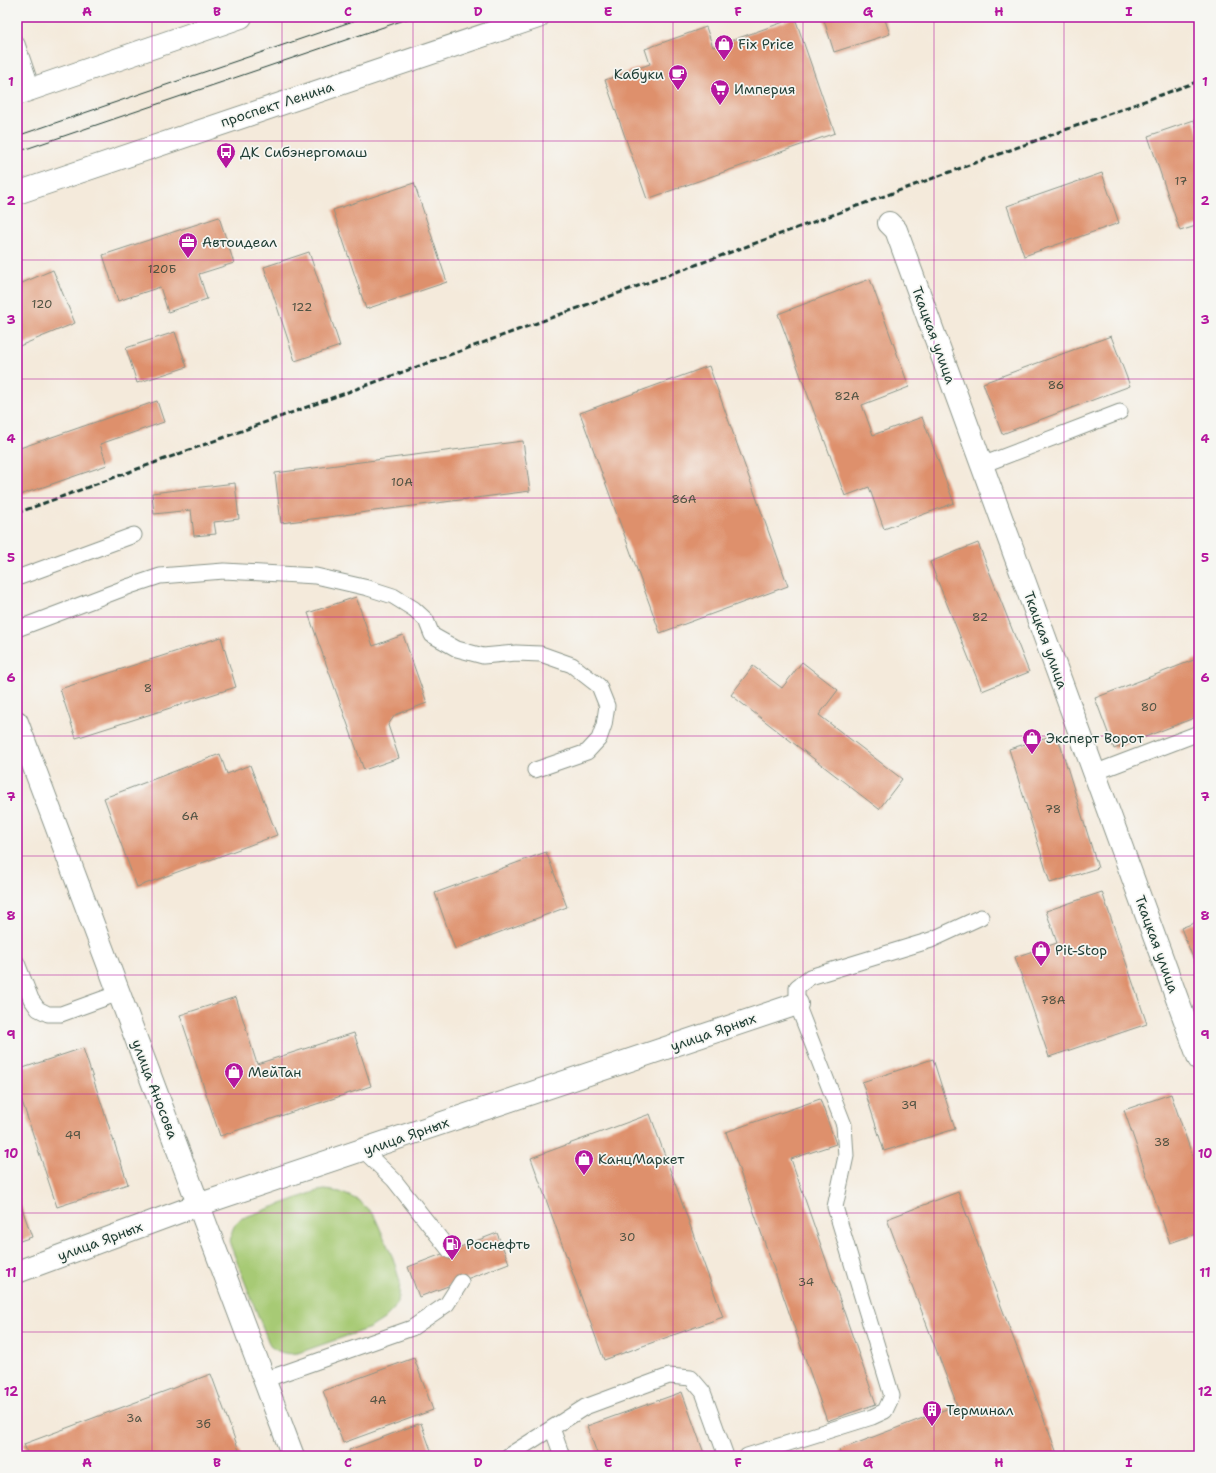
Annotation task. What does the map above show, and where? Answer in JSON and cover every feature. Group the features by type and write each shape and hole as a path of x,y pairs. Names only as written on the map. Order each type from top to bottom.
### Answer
{"street":[{"path":"25,91 241,17"},
{"name":"проспект Ленина","path":"17,193 538,17"},
{"name":"Ткацкая улица","path":"889,223 896,230 1094,773 1193,1025 1199,1059"},
{"name":"улица Аносова","path":"17,722 293,1456"},
{"name":"улица Ярных","path":"17,1272 198,1205 797,1004"}],"lane":[{"path":"17,44 25,91"},
{"path":"982,465 1120,412"},
{"path":"17,578 134,535"},
{"path":"17,629 123,588 160,576 224,571 316,576 368,588 393,596 414,609 426,620 432,635 456,649 483,656 516,653 541,654 572,665 599,686 607,706 600,739 587,752 536,770"},
{"path":"1094,773 1199,733"},
{"path":"747,1456 872,1418 885,1411 892,1396 835,1207 846,1156 844,1125 797,1004 797,987 810,977 931,940 981,917"},
{"path":"17,963 31,999 38,1009 48,1014 61,1014 119,993"},
{"path":"363,1150 394,1180 450,1251"},
{"path":"264,1380 412,1328 447,1304 460,1282"},
{"path":"508,1456 584,1407 669,1376 691,1378 703,1392 726,1456"},
{"path":"552,1428 562,1456"}],"green space":[{"path":"325,1190 340,1192 358,1200 374,1215 393,1258 400,1282 399,1297 394,1309 384,1319 370,1328 298,1353 283,1353 270,1346 230,1244 231,1234 235,1224 240,1219 317,1191"}],"building":[{"path":"823,17 884,17 890,34 834,52"},
{"name":"Империя","path":"795,18 835,133 647,199 605,80 650,64 645,49 706,27 713,47"},
{"path":"1194,120 1199,136 1199,225 1180,231 1148,136"},
{"path":"1102,173 1119,223 1024,256 1007,206"},
{"path":"414,183 447,282 366,309 333,210"},
{"path":"219,217 234,263 199,274 207,299 168,312 160,287 118,301 103,255"},
{"path":"309,252 340,346 295,361 264,267"},
{"path":"53,270 75,323 17,347 17,285"},
{"path":"870,279 909,387 862,405 873,435 922,417 954,503 884,529 869,487 845,496 778,314"},
{"path":"175,332 187,367 137,383 126,348"},
{"path":"1111,336 1130,386 1002,434 983,383"},
{"path":"709,366 788,586 660,633 580,413"},
{"path":"157,401 164,422 100,444 107,465 17,496 17,449"},
{"path":"523,441 530,491 281,523 275,473"},
{"path":"235,483 239,519 214,522 216,534 194,536 191,510 154,514 152,493"},
{"path":"978,543 1029,672 982,691 930,562"},
{"path":"356,597 373,646 403,635 427,703 395,715 388,725 399,758 364,770 308,613"},
{"path":"221,637 236,687 76,738 60,689"},
{"path":"1199,658 1199,716 1114,749 1095,698"},
{"path":"802,662 838,690 819,715 902,779 879,809 731,695 753,666 782,688"},
{"path":"1057,734 1098,868 1050,883 1009,749"},
{"path":"220,754 227,774 250,765 277,835 137,887 104,798"},
{"path":"546,852 567,907 455,949 435,893"},
{"path":"1102,892 1147,1024 1049,1057 1015,957 1057,943 1046,911"},
{"path":"1199,921 1199,973 1181,928"},
{"path":"236,997 257,1064 354,1033 371,1086 220,1136 180,1015"},
{"path":"83,1048 128,1184 57,1207 17,1086 17,1070"},
{"path":"933,1059 955,1129 884,1151 862,1082"},
{"path":"1171,1094 1199,1175 1199,1233 1170,1243 1124,1110"},
{"path":"820,1099 836,1144 791,1159 876,1404 827,1421 726,1132"},
{"path":"650,1114 723,1317 604,1360 531,1158"},
{"path":"958,1192 1058,1456 841,1456 839,1450 957,1405 887,1219"},
{"path":"17,1194 32,1237 17,1242"},
{"path":"497,1233 509,1263 419,1297 408,1267"},
{"path":"414,1358 433,1410 343,1443 323,1391"},
{"path":"211,1374 241,1456 28,1456 24,1444"},
{"path":"682,1392 705,1456 598,1456 587,1426"},
{"path":"421,1423 433,1456 351,1456 349,1450"}],"tram line":[{"path":"17,136 365,17"},
{"path":"17,152 413,17"}],"railway":[{"path":"17,513 1199,81"}],"place":[{"name":"Fix Price","path":"724,61"},
{"name":"Кабуки","path":"678,91"},
{"name":"Империя","path":"720,106"},
{"name":"ДК Сибэнергомаш","path":"226,169"},
{"name":"Автоидеал","path":"188,259"},
{"name":"Эксперт Ворот","path":"1032,755"},
{"name":"Pit-Stop","path":"1041,967"},
{"name":"МейТан","path":"234,1089"},
{"name":"КанцМаркет","path":"584,1176"},
{"name":"Роснефть","path":"452,1261"},
{"name":"Терминал","path":"932,1427"}]}
